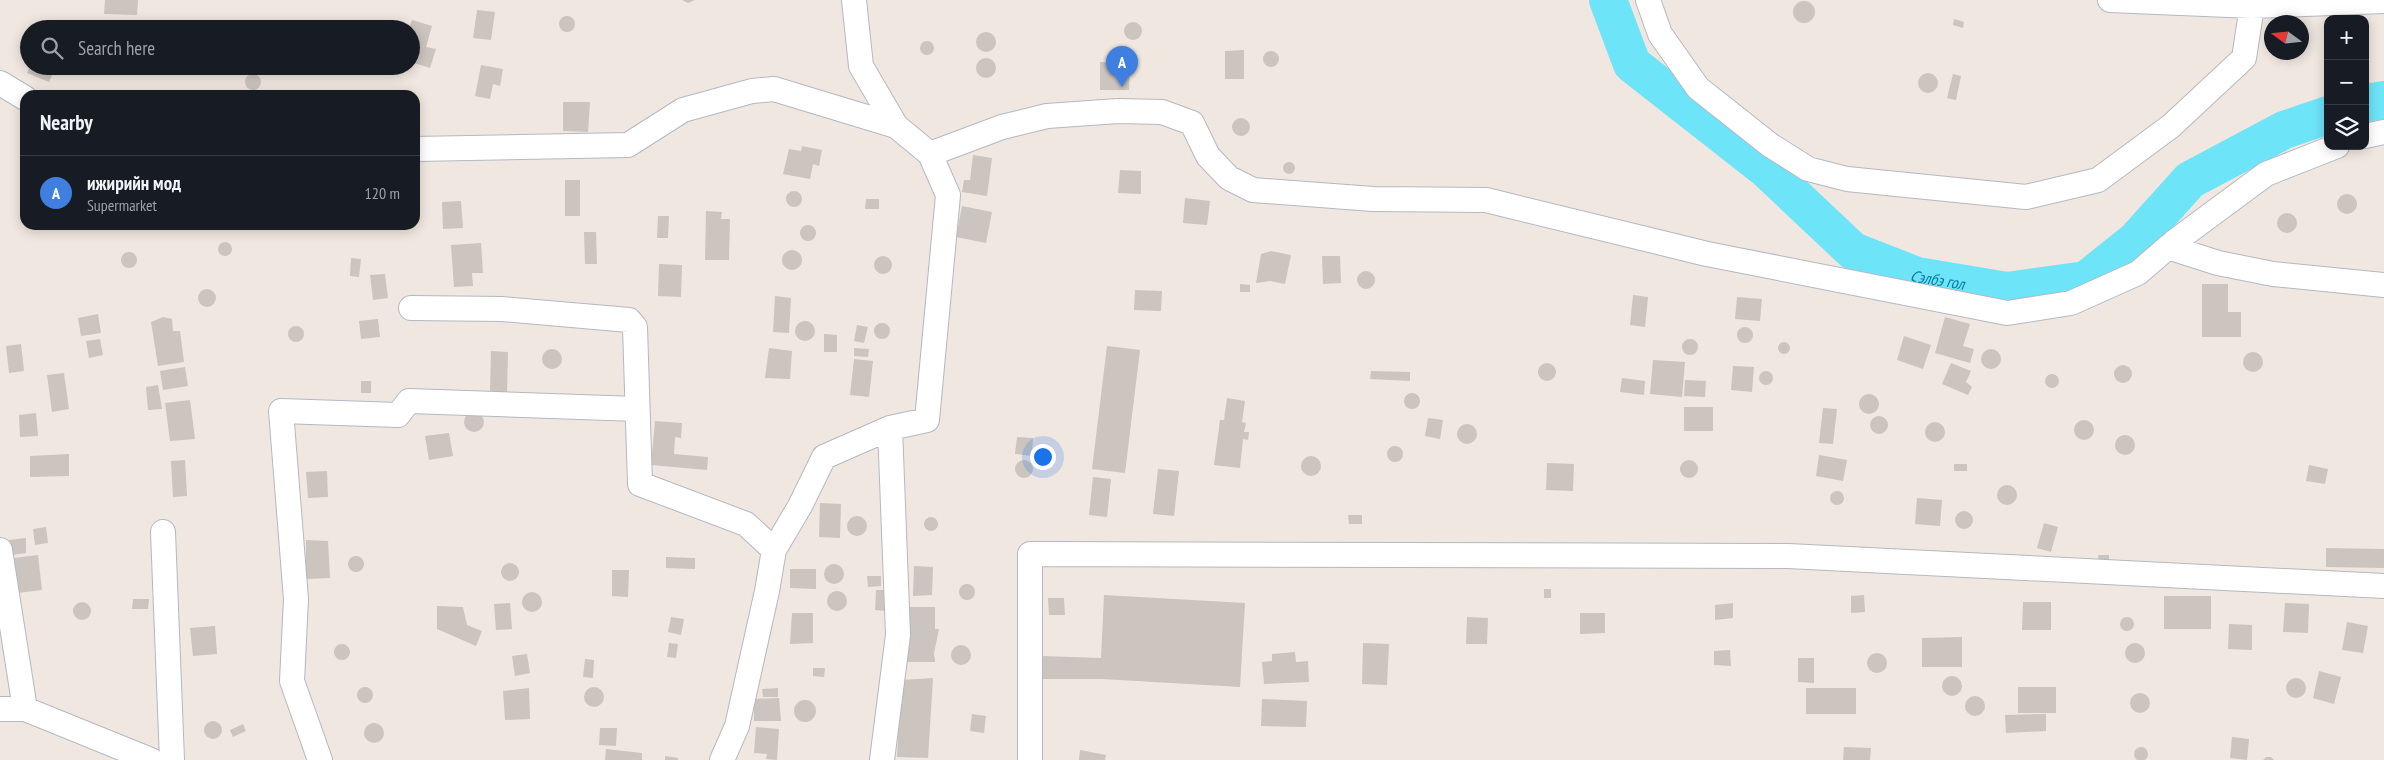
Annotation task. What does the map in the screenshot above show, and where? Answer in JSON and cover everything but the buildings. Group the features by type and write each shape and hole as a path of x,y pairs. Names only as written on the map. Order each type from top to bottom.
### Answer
{"street":[{"path":"722,760 737,726 767,591 774,550 800,506 824,458 890,428 927,420 948,195 930,154 896,126 861,66 854,0"},
{"path":"1648,0 1660,34 1698,88 1770,145 1808,169 1847,179 2026,197 2098,180 2171,126 2244,58 2252,3"},
{"path":"2110,0 2252,3 2384,1"},
{"path":"0,83 20,95"},
{"path":"420,149 628,145 683,110 752,91 774,89 896,126"},
{"path":"930,154 1002,127 1047,116 1118,111 1162,112 1192,123 1208,156 1229,178 1253,190 1373,199 1486,200 1707,254 2007,313 2071,303 2138,273 2266,174 2327,150"},
{"path":"2369,135 2384,132"},
{"path":"2168,248 2218,264 2273,274 2384,286"},
{"path":"411,308 502,309 629,320 635,327 640,484 746,524 774,550"},
{"path":"320,760 292,681 296,599 281,411 398,415 409,401 637,409"},
{"path":"882,760 898,635 890,428"},
{"path":"163,532 172,760"},
{"path":"0,550 25,709"},
{"path":"1030,760 1030,554 1788,556 2384,586"},
{"path":"0,710 25,709 151,760"}],"waterway":[{"name":"Сэлбэ гол","path":"1608,0 1632,64 1766,169 1853,251 1917,276 2007,291 2086,280 2136,240 2190,180 2284,130 2324,116"},
{"name":"Сэлбэ гол","path":"2369,102 2384,100"}],"place":[{"name":"ижирийн мод","path":"1122,87"}]}
